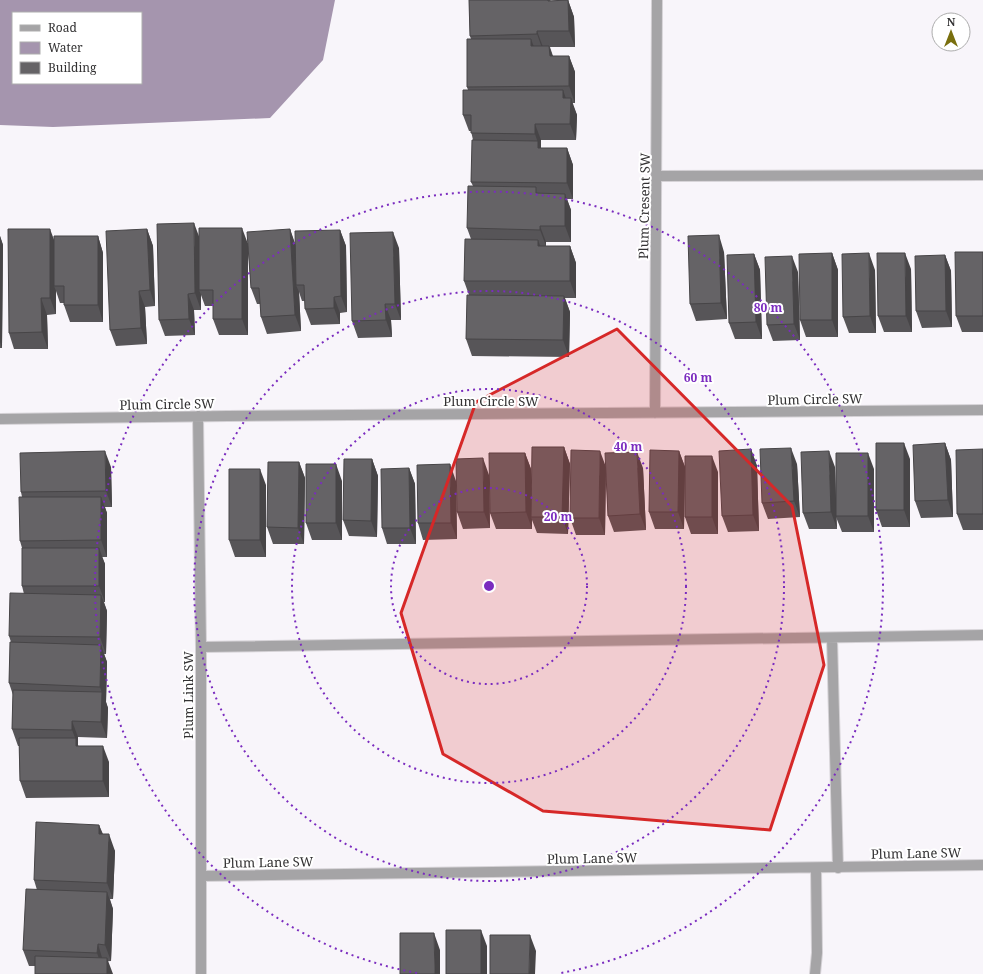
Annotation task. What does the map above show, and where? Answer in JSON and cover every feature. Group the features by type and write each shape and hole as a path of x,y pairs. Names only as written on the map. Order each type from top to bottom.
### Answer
{"street":[{"name":"Plum Cresent SW","path":"655,413 657,0"},
{"path":"657,176 983,175"},
{"name":"Plum Circle SW","path":"0,419 983,410"},
{"name":"Plum Link SW","path":"198,416 201,647 201,974"},
{"path":"201,647 983,636"},
{"path":"832,638 838,868"},
{"name":"Plum Lane SW","path":"201,876 983,865"},
{"path":"815,974 817,952 816,868"}],"highlighted area":[{"path":"617,329 792,506 824,665 770,830 543,811 443,754 401,613 476,402"}],"water":[{"path":"0,0 335,0 323,60 270,118 53,127 0,125"}],"building":[{"path":"469,0 568,0 569,31 537,31 537,34 470,36"},
{"path":"467,39 531,39 531,46 549,46 550,56 569,56 569,86 467,87"},
{"path":"463,90 563,90 563,98 571,98 570,124 535,124 535,134 471,133 471,115 463,115"},
{"path":"472,140 538,141 538,148 567,148 567,183 471,182"},
{"path":"468,186 536,187 536,193 565,194 565,226 540,226 540,230 467,228"},
{"path":"194,223 195,293 188,294 189,319 159,320 157,224"},
{"path":"199,228 242,228 242,319 213,319 213,290 199,290"},
{"path":"8,229 50,229 50,298 41,298 42,332 9,333"},
{"path":"147,229 150,290 139,291 141,328 110,330 106,231"},
{"path":"290,229 295,315 261,317 259,288 251,288 247,232"},
{"path":"340,230 341,296 334,297 334,308 305,309 304,285 296,285 295,231"},
{"path":"393,232 395,304 385,304 386,320 352,321 350,233"},
{"path":"719,235 721,303 690,304 688,236"},
{"path":"54,236 98,236 98,305 64,305 64,286 54,286"},
{"path":"465,239 538,240 538,246 570,246 570,281 464,281"},
{"path":"955,252 983,252 983,316 956,316"},
{"path":"832,253 832,320 800,320 799,254"},
{"path":"869,253 870,316 843,317 842,254"},
{"path":"877,253 905,253 906,316 878,316"},
{"path":"754,254 756,322 729,323 727,255"},
{"path":"945,255 946,311 916,311 915,256"},
{"path":"792,256 794,324 767,325 765,257"},
{"path":"467,295 564,296 563,340 466,339"},
{"path":"876,443 904,443 904,510 876,510"},
{"path":"945,443 948,500 915,501 913,445"},
{"path":"532,447 564,447 562,517 531,517"},
{"path":"791,448 794,501 762,503 760,449"},
{"path":"751,449 753,515 722,516 719,451"},
{"path":"983,449 983,514 957,514 956,450"},
{"path":"571,450 600,451 599,518 570,518"},
{"path":"650,450 679,451 678,512 649,512"},
{"path":"105,451 106,491 21,492 20,453"},
{"path":"829,451 831,512 803,513 801,452"},
{"path":"637,452 640,514 608,516 605,453"},
{"path":"489,453 525,453 526,512 490,513"},
{"path":"836,453 868,453 868,516 836,516"},
{"path":"685,456 712,456 712,517 685,517"},
{"path":"483,458 484,512 457,512 456,459"},
{"path":"344,459 372,459 371,521 343,520"},
{"path":"268,462 299,462 298,528 267,527"},
{"path":"306,464 336,464 336,523 306,523"},
{"path":"450,464 451,523 418,523 417,465"},
{"path":"409,468 410,528 382,528 381,469"},
{"path":"229,469 260,469 260,540 229,540"},
{"path":"19,497 101,497 101,540 20,541"},
{"path":"22,548 99,548 99,586 22,586"},
{"path":"10,593 101,595 100,637 9,636"},
{"path":"10,642 101,645 100,687 9,683"},
{"path":"13,690 102,692 101,722 72,721 72,730 12,729"},
{"path":"19,738 76,738 76,746 103,746 103,781 20,781"},
{"path":"36,822 99,825 99,834 109,834 107,883 34,880"},
{"path":"26,889 107,892 105,945 98,944 97,953 23,950"},
{"path":"446,930 481,930 481,974 446,974"},
{"path":"400,933 434,933 435,974 400,974"},
{"path":"490,935 530,935 529,974 490,974"},
{"path":"35,956 107,958 107,974 35,974"}]}
